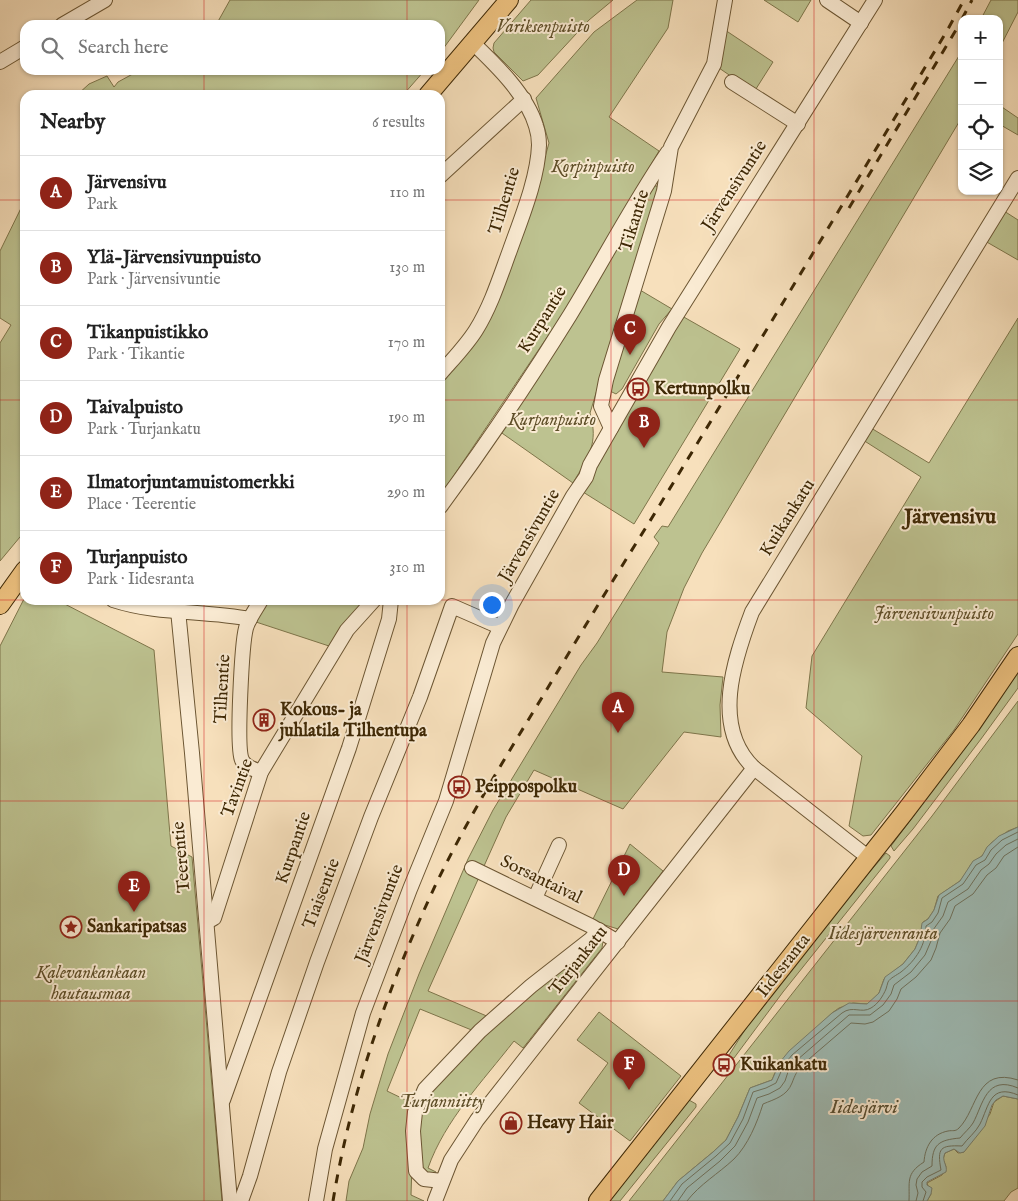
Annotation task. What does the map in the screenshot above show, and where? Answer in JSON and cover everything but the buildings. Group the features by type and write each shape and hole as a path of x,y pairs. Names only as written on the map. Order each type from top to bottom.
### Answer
{"main road":[{"path":"445,75 509,0"},
{"path":"432,90 445,75"},
{"path":"0,605 20,577"},
{"name":"Iidesranta","path":"598,1201 869,858 971,725 1018,656"}],"street":[{"path":"71,20 105,0"},
{"name":"Tikantie","path":"611,428 603,413 602,399 609,371 664,191 671,147 714,64 725,0"},
{"path":"827,0 861,23"},
{"name":"Järvensivuntie","path":"316,1201 325,1150 363,1013 403,906 449,794 479,688 500,627 573,496 582,485 590,465 669,327 875,0"},
{"name":"Tilhentie","path":"445,368 476,330 486,310 522,216 532,184 539,145 536,126 531,111 524,99 472,43"},
{"path":"0,62 20,50"},
{"path":"732,82 798,124"},
{"path":"445,171 524,99"},
{"name":"Kurpantie","path":"445,500 491,435 564,324 644,188 671,147"},
{"name":"Kuikankatu","path":"869,858 754,768 741,753 736,744 730,722 738,649 752,612 1018,178"},
{"path":"132,605 140,607 178,606 250,620"},
{"name":"Tilhentie","path":"258,605 246,630 239,745 242,760 247,766 261,772"},
{"name":"Tavintie","path":"206,922 214,918 261,772 347,630 370,605"},
{"name":"Kurpantie","path":"222,1106 355,731 389,619 390,605"},
{"name":"Teerentie","path":"178,606 230,1201"},
{"name":"Tiaisentie","path":"241,1201 279,1072 317,962 371,817 420,697 452,606 500,627"},
{"name":"Turjankatu","path":"435,1201 456,1151 477,1120 754,768"},
{"path":"535,898 559,845"},
{"name":"Sorsantaival","path":"472,868 599,930 618,942"},
{"name":"Turjankatu","path":"442,1181 424,1179 416,1171 413,1131 415,1112 425,1089 480,1031 530,986 591,939 599,930"}],"green space":[{"path":"230,0 479,0 445,46 445,20 219,20"},
{"name":"Variksenpuisto","path":"531,0 613,0 589,20 538,75 523,81 494,52 493,48 494,43"},
{"name":"Korpinpuisto","path":"637,0 673,0 668,28 609,117 659,151 562,315 445,489 445,378 473,347 497,303 526,224 549,143 536,98 594,32"},
{"path":"764,0 811,0 798,22"},
{"path":"991,0 1018,0 1018,12 1003,41 1003,15 983,15"},
{"path":"725,30 773,62 754,92 719,68"},
{"path":"958,57 958,124 702,553 684,588 667,632 662,672 723,677 720,705 721,737 684,732 623,809 534,770 506,817 428,991 489,1017 474,1031 420,1009 387,1091 414,1104 411,1195 424,1201 346,1201 349,1181 363,1148 370,1114 388,1054 419,974 468,859 493,810 581,665 597,643 659,543 654,537 662,526 668,527"},
{"path":"131,75 421,75 407,90 82,90 89,84 107,76 114,87 118,82"},
{"path":"1003,108 1018,118 1018,135 1003,126"},
{"name":"Kurpanpuisto","path":"653,186 657,186 658,190 590,413 593,442 587,458 573,483 499,431"},
{"path":"20,210 20,537 0,561 0,343 11,325 0,318 0,251"},
{"path":"1004,211 1018,220 1018,260 985,241"},
{"path":"640,290 672,309 659,324 622,389 616,394 610,391"},
{"path":"682,316 740,349 634,524 583,492"},
{"name":"Järvensivunpuisto","path":"1018,318 1018,634 954,730 871,835 863,836 849,826 862,756 806,708 812,656 921,477 863,440 871,428 929,463"},
{"name":"Kalevankankaan hautausmaa","path":"21,605 67,605 154,650 171,846 192,857 222,1201 0,1201 0,646"},
{"path":"265,605 362,605 329,646 256,622"},
{"path":"1018,671 1018,688 913,829 894,851 891,846 971,739"},
{"name":"Iidesjärvenranta","path":"1018,701 1018,827 1008,831 991,843 982,856 971,864 960,881 938,896 934,910 928,919 923,922 915,949 903,964 884,979 879,993 868,1004 853,1003 839,1008 778,1065 772,1080 750,1088 726,1140 678,1181 663,1201 629,1201 932,816"},
{"path":"630,844 663,871 618,929 592,921"},
{"path":"886,853 890,858 783,992 734,1058 731,1058 729,1055 748,1025 854,890"},
{"name":"Turjanniitty","path":"599,939 603,941 602,948 523,1048 514,1041 455,1117 435,1150 428,1168 436,1172 435,1176 423,1172 417,1152 422,1101 482,1033"},
{"path":"599,1012 681,1076 630,1141 579,1103 608,1063 577,1040"},
{"path":"1003,1096 1018,1099 1018,1188 1011,1192 1004,1201 927,1201 931,1194 927,1183 942,1175 946,1167 943,1159 945,1153 954,1149 958,1153 964,1152 990,1114 994,1102"},
{"path":"689,1100 696,1104 696,1107 620,1201 608,1201"}],"water":[{"name":"Iidesjärvi","path":"1018,827 1018,1099 1003,1096 996,1100 992,1105 985,1126 964,1152 960,1153 954,1149 945,1153 946,1172 927,1182 927,1185 932,1188 927,1201 663,1201 678,1181 726,1140 750,1088 772,1080 780,1062 789,1051 832,1013 849,1003 867,1004 879,993 885,977 903,964 915,949 920,937 922,923 928,919 934,910 939,895 960,881 973,861 982,856 987,847 999,836"}],"railway":[{"path":"333,1201 350,1119 374,1039 419,922 459,839 483,795 837,214 964,0"},
{"path":"964,15 972,0"},
{"path":"849,208 958,27"}],"place":[{"name":"Tikanpuistikko","path":"630,355"},
{"name":"Kertunpolku","path":"638,389"},
{"name":"Ylä-Järvensivunpuisto","path":"644,448"},
{"name":"Kokous- ja juhlatila Tilhentupa","path":"264,720"},
{"name":"Järvensivu","path":"618,733"},
{"name":"Peippospolku","path":"459,787"},
{"name":"Taivalpuisto","path":"624,896"},
{"name":"Ilmatorjuntamuistomerkki","path":"134,912"},
{"name":"Sankaripatsas","path":"71,927"},
{"name":"Kuikankatu","path":"724,1065"},
{"name":"Turjanpuisto","path":"629,1090"},
{"name":"Heavy Hair","path":"511,1123"}],"district":[{"name":"Järvensivu","path":"950,517"}]}
